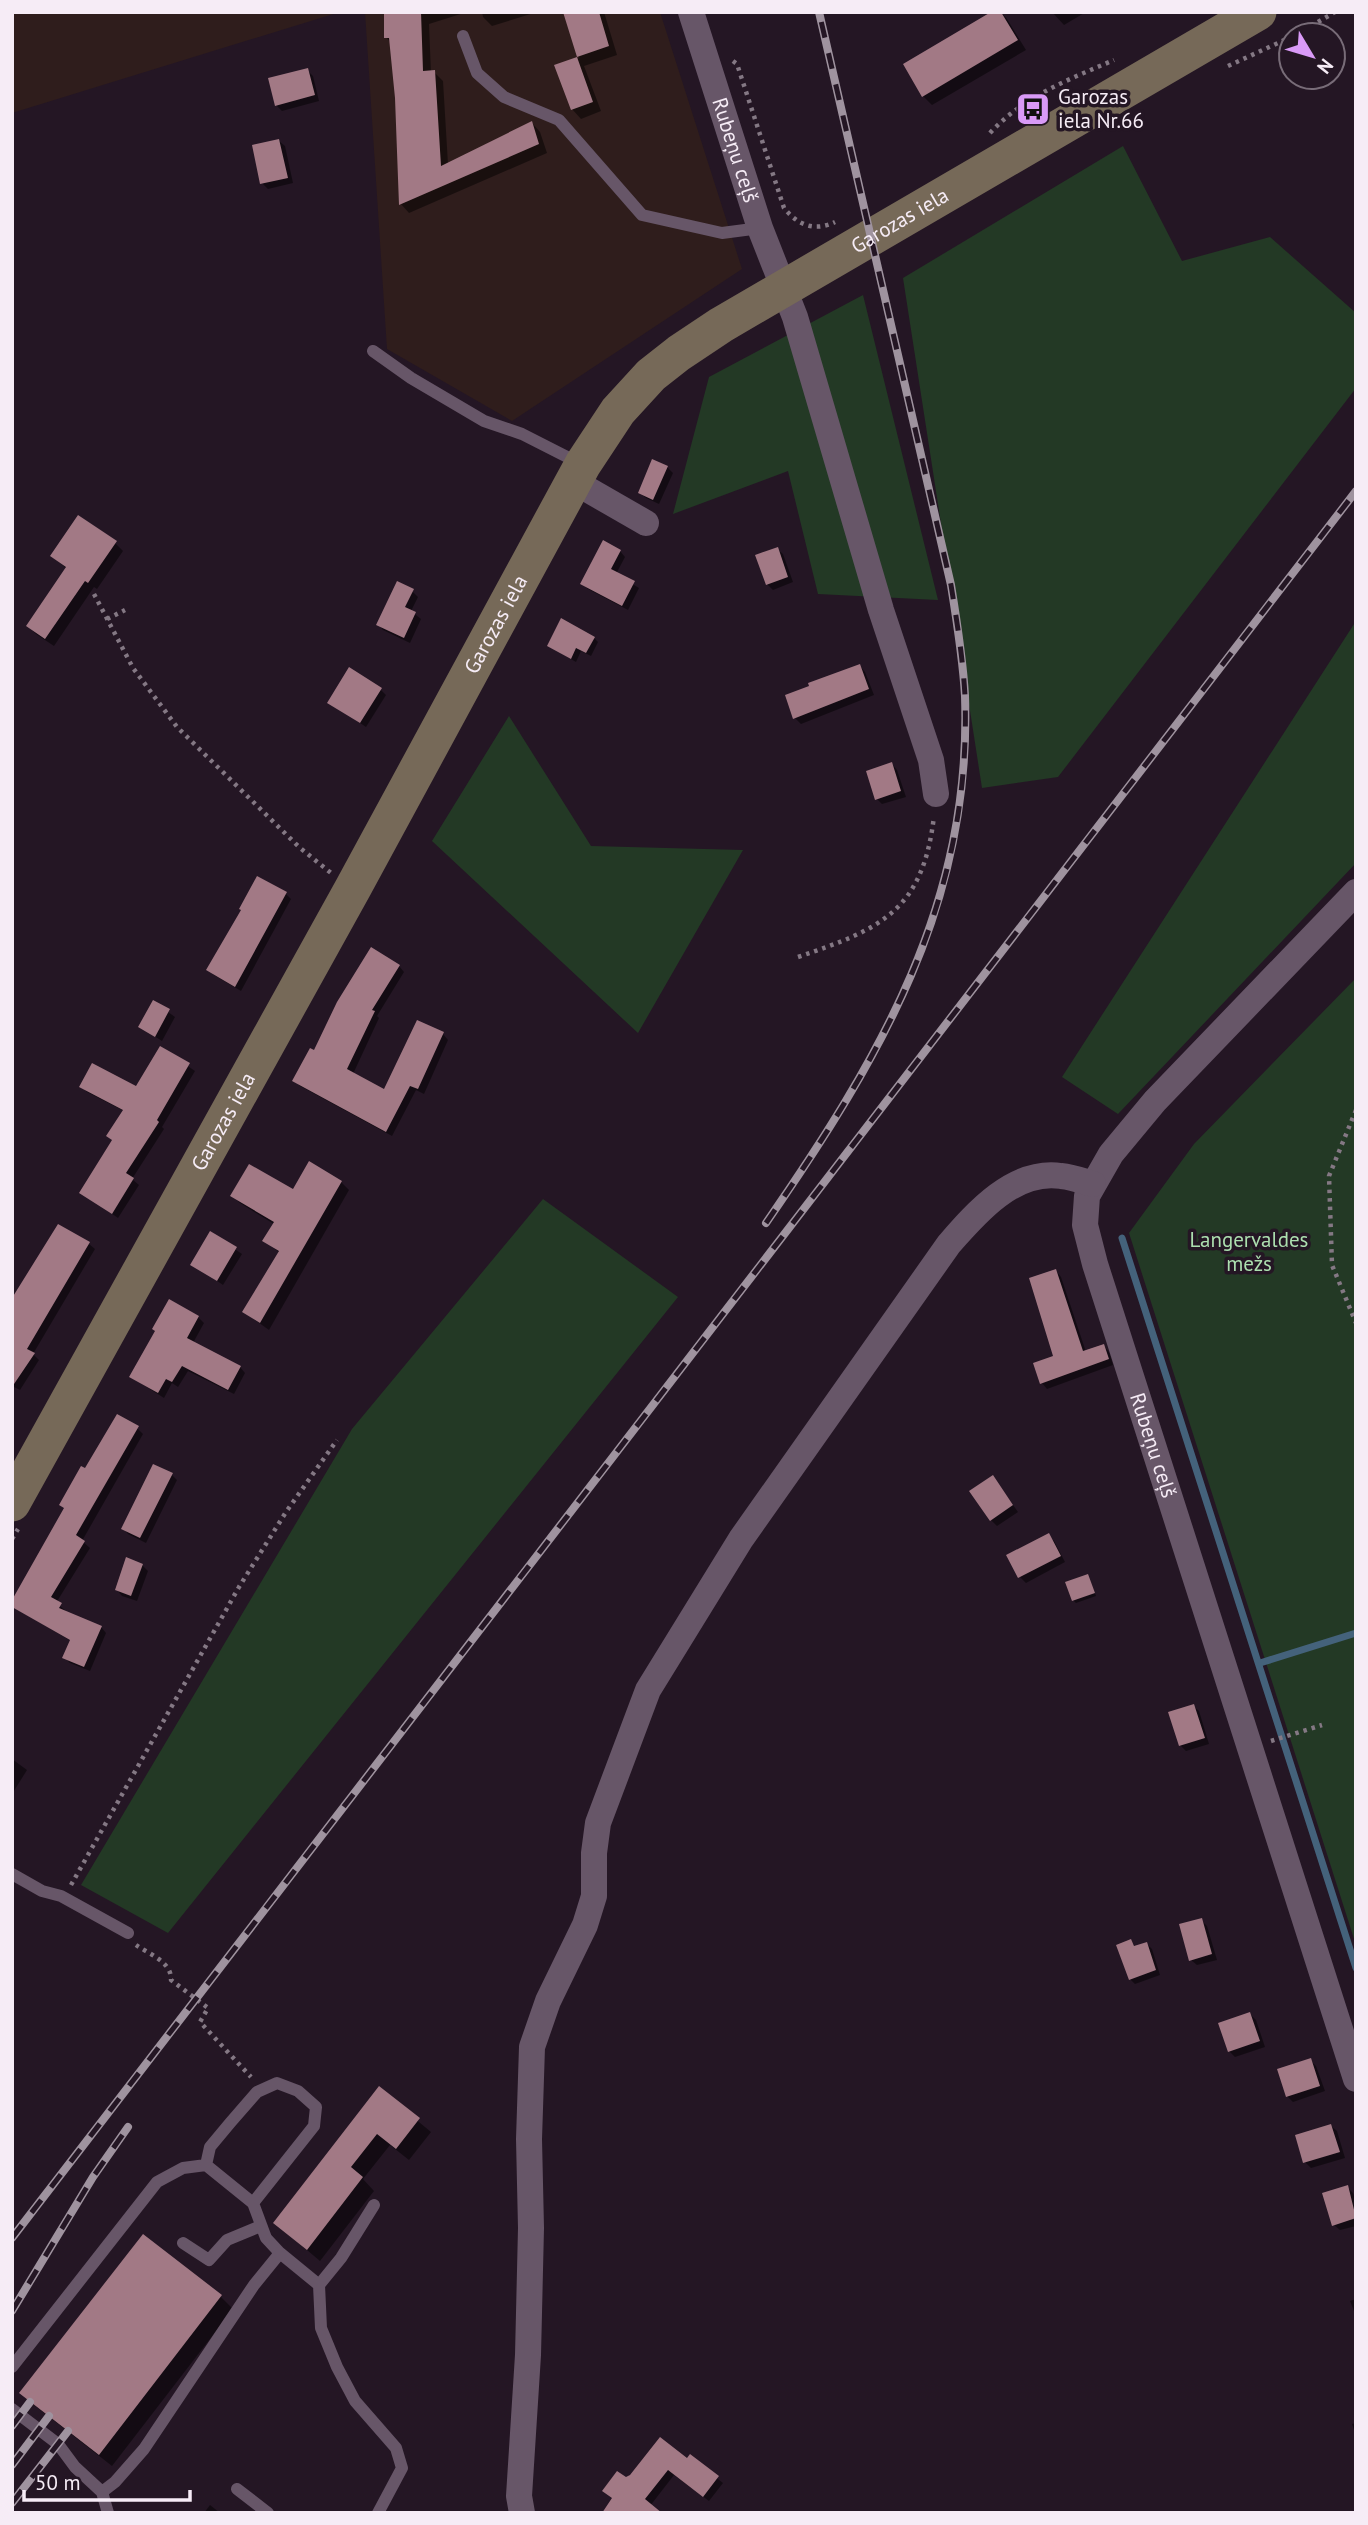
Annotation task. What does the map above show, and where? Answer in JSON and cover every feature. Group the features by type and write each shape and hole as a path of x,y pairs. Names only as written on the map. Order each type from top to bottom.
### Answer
{"main road":[{"name":"Garozas iela","path":"16,1515 578,473 618,411 651,375 722,325 1258,12"}],"street":[{"name":"Rubeņu ceļš","path":"691,12 760,228 785,288 883,617 931,760 936,794"},
{"path":"578,473 646,523"},
{"name":"Rubeņu ceļš","path":"1356,892 1155,1101 1111,1154 1087,1196 1085,1225 1095,1264 1356,2079"},
{"path":"522,2513 519,2496 528,2355 532,2047 548,2001 585,1925 594,1896 594,1853 598,1824 648,1690 741,1538 949,1244 976,1212 1009,1188 1035,1178 1059,1175 1093,1184"}],"lane":[{"path":"463,36 477,73 504,97 559,120 642,215 722,233 760,228"},
{"path":"373,351 411,378 484,421 522,434 578,473"},
{"path":"12,1874 41,1891 61,1896 128,1933"},
{"path":"206,2165 210,2147 257,2092 277,2083 298,2091 316,2107 314,2126 253,2203"},
{"path":"12,2367 157,2182 183,2168 206,2165 253,2203 266,2238 319,2285"},
{"path":"374,2205 341,2258 319,2285 321,2328 337,2367 355,2401 396,2448 402,2468 378,2513"},
{"path":"183,2243 209,2260 227,2240 261,2226"},
{"path":"102,2492 115,2482 144,2449 254,2285 280,2253"},
{"path":"12,2409 58,2444 75,2467 102,2492 108,2513"},
{"path":"237,2489 268,2513"}],"path":[{"path":"1319,21 1335,12"},
{"path":"1217,71 1277,43"},
{"path":"707,62 720,57 729,58 737,64 784,208 794,221 817,226 832,225 842,219"},
{"path":"986,138 1015,110 1041,93 1118,58"},
{"path":"94,594 133,668 177,727 299,847 326,871 353,888"},
{"path":"107,620 125,610"},
{"path":"798,957 847,940 877,925 904,902 921,873 931,838 936,794"},
{"path":"1356,1110 1329,1176 1332,1265 1356,1324"},
{"path":"61,1896 80,1870 239,1587 286,1512 337,1440"},
{"path":"12,1539 16,1515"},
{"path":"1275,1740 1322,1725"},
{"path":"128,1933 134,1944 170,1969 172,1980 208,2008 200,2022 248,2072 257,2092"}],"shaded area":[{"path":"12,12 340,12 12,113"},
{"path":"365,12 660,12 742,269 512,421 387,349"}],"green space":[{"path":"1123,146 1182,261 1270,237 1356,313 1356,388 1058,777 982,788 903,278"},
{"path":"863,295 938,600 818,594 788,471 673,514 709,377"},
{"path":"1356,621 1356,863 1118,1114 1062,1077"},
{"path":"509,716 591,846 743,850 638,1033 432,841"},
{"name":"Langervaldes mežs","path":"1356,978 1356,1945 1129,1233 1194,1144"},
{"path":"543,1199 678,1297 168,1933 81,1885 352,1429"}],"building":[{"path":"384,12 421,12 423,71 435,70 441,166 532,121 539,144 399,205 395,98 389,38 384,38"},
{"path":"563,12 599,12 609,46 577,57"},
{"path":"991,12 1001,12 1018,40 922,97 903,64"},
{"path":"577,57 593,102 571,110 554,65"},
{"path":"308,68 315,95 275,106 268,78"},
{"path":"279,139 288,178 260,184 252,145"},
{"path":"652,459 668,466 653,500 638,493"},
{"path":"78,515 117,541 88,583 85,581 45,639 26,626 66,567 50,556"},
{"path":"603,540 621,550 611,569 635,581 622,606 580,584"},
{"path":"778,547 788,577 766,585 755,555"},
{"path":"397,581 414,589 405,607 416,612 404,638 376,625"},
{"path":"561,618 595,637 586,653 576,648 571,659 547,646"},
{"path":"860,664 869,689 793,719 785,695 809,686 808,683"},
{"path":"349,667 382,688 360,723 327,703"},
{"path":"892,762 901,791 875,800 866,771"},
{"path":"257,876 287,892 235,987 206,970 241,910 239,909"},
{"path":"371,947 400,965 372,1010 375,1011 347,1069 384,1089 417,1020 444,1032 418,1089 410,1086 386,1132 292,1081 310,1048 314,1050 337,1002"},
{"path":"153,1000 170,1009 155,1037 138,1027"},
{"path":"160,1046 190,1063 157,1120 159,1122 126,1173 134,1178 112,1214 79,1193 112,1140 106,1136 123,1110 79,1087 92,1063 136,1086"},
{"path":"309,1161 342,1181 260,1323 242,1312 279,1251 262,1241 274,1222 230,1196 249,1164 293,1189"},
{"path":"58,1224 90,1242 27,1349 35,1353 12,1387 12,1298"},
{"path":"210,1231 237,1247 217,1281 190,1265"},
{"path":"1056,1269 1083,1351 1104,1344 1109,1359 1040,1384 1033,1363 1053,1356 1029,1278"},
{"path":"169,1299 199,1316 187,1338 241,1366 228,1390 182,1366 172,1382 166,1379 158,1393 129,1377 155,1331 152,1329"},
{"path":"117,1414 139,1426 76,1535 85,1541 51,1597 62,1603 59,1608 102,1626 84,1667 62,1658 70,1640 12,1607 12,1600 64,1508 59,1505 81,1466 85,1468"},
{"path":"153,1464 173,1473 140,1538 121,1529"},
{"path":"993,1475 1013,1505 990,1521 969,1491"},
{"path":"1049,1533 1061,1556 1018,1578 1006,1555"},
{"path":"126,1557 143,1564 131,1596 115,1590"},
{"path":"1088,1574 1095,1593 1072,1601 1065,1582"},
{"path":"1194,1704 1205,1738 1179,1746 1168,1712"},
{"path":"1202,1918 1212,1954 1189,1961 1179,1924"},
{"path":"1131,1939 1134,1946 1147,1942 1156,1970 1129,1980 1116,1945"},
{"path":"1250,2012 1260,2041 1228,2052 1218,2023"},
{"path":"1311,2058 1320,2086 1286,2097 1277,2069"},
{"path":"379,2086 420,2118 396,2149 377,2134 351,2167 363,2177 307,2250 273,2223"},
{"path":"1331,2124 1340,2152 1303,2163 1295,2135"},
{"path":"1348,2185 1356,2218 1332,2226 1322,2193"},
{"path":"143,2234 222,2295 99,2455 19,2393"},
{"path":"660,2437 687,2458 690,2454 719,2476 703,2497 668,2470 645,2499 662,2513 602,2513 612,2498 602,2491 617,2471 626,2477 630,2475"}],"waterway":[{"path":"1122,1238 1356,1968"},
{"path":"1260,1663 1356,1633"}],"railway":[{"path":"766,1223 846,1100 881,1039 911,976 935,911 953,843 963,772 965,696 951,585 819,12"},
{"path":"12,2238 1356,491"},
{"path":"12,2311 93,2177 128,2127"},
{"path":"12,2426 30,2402"},
{"path":"12,2465 49,2416"},
{"path":"12,2503 68,2431"}],"place":[{"name":"Garozas iela Nr.66","path":"1033,109"}]}
